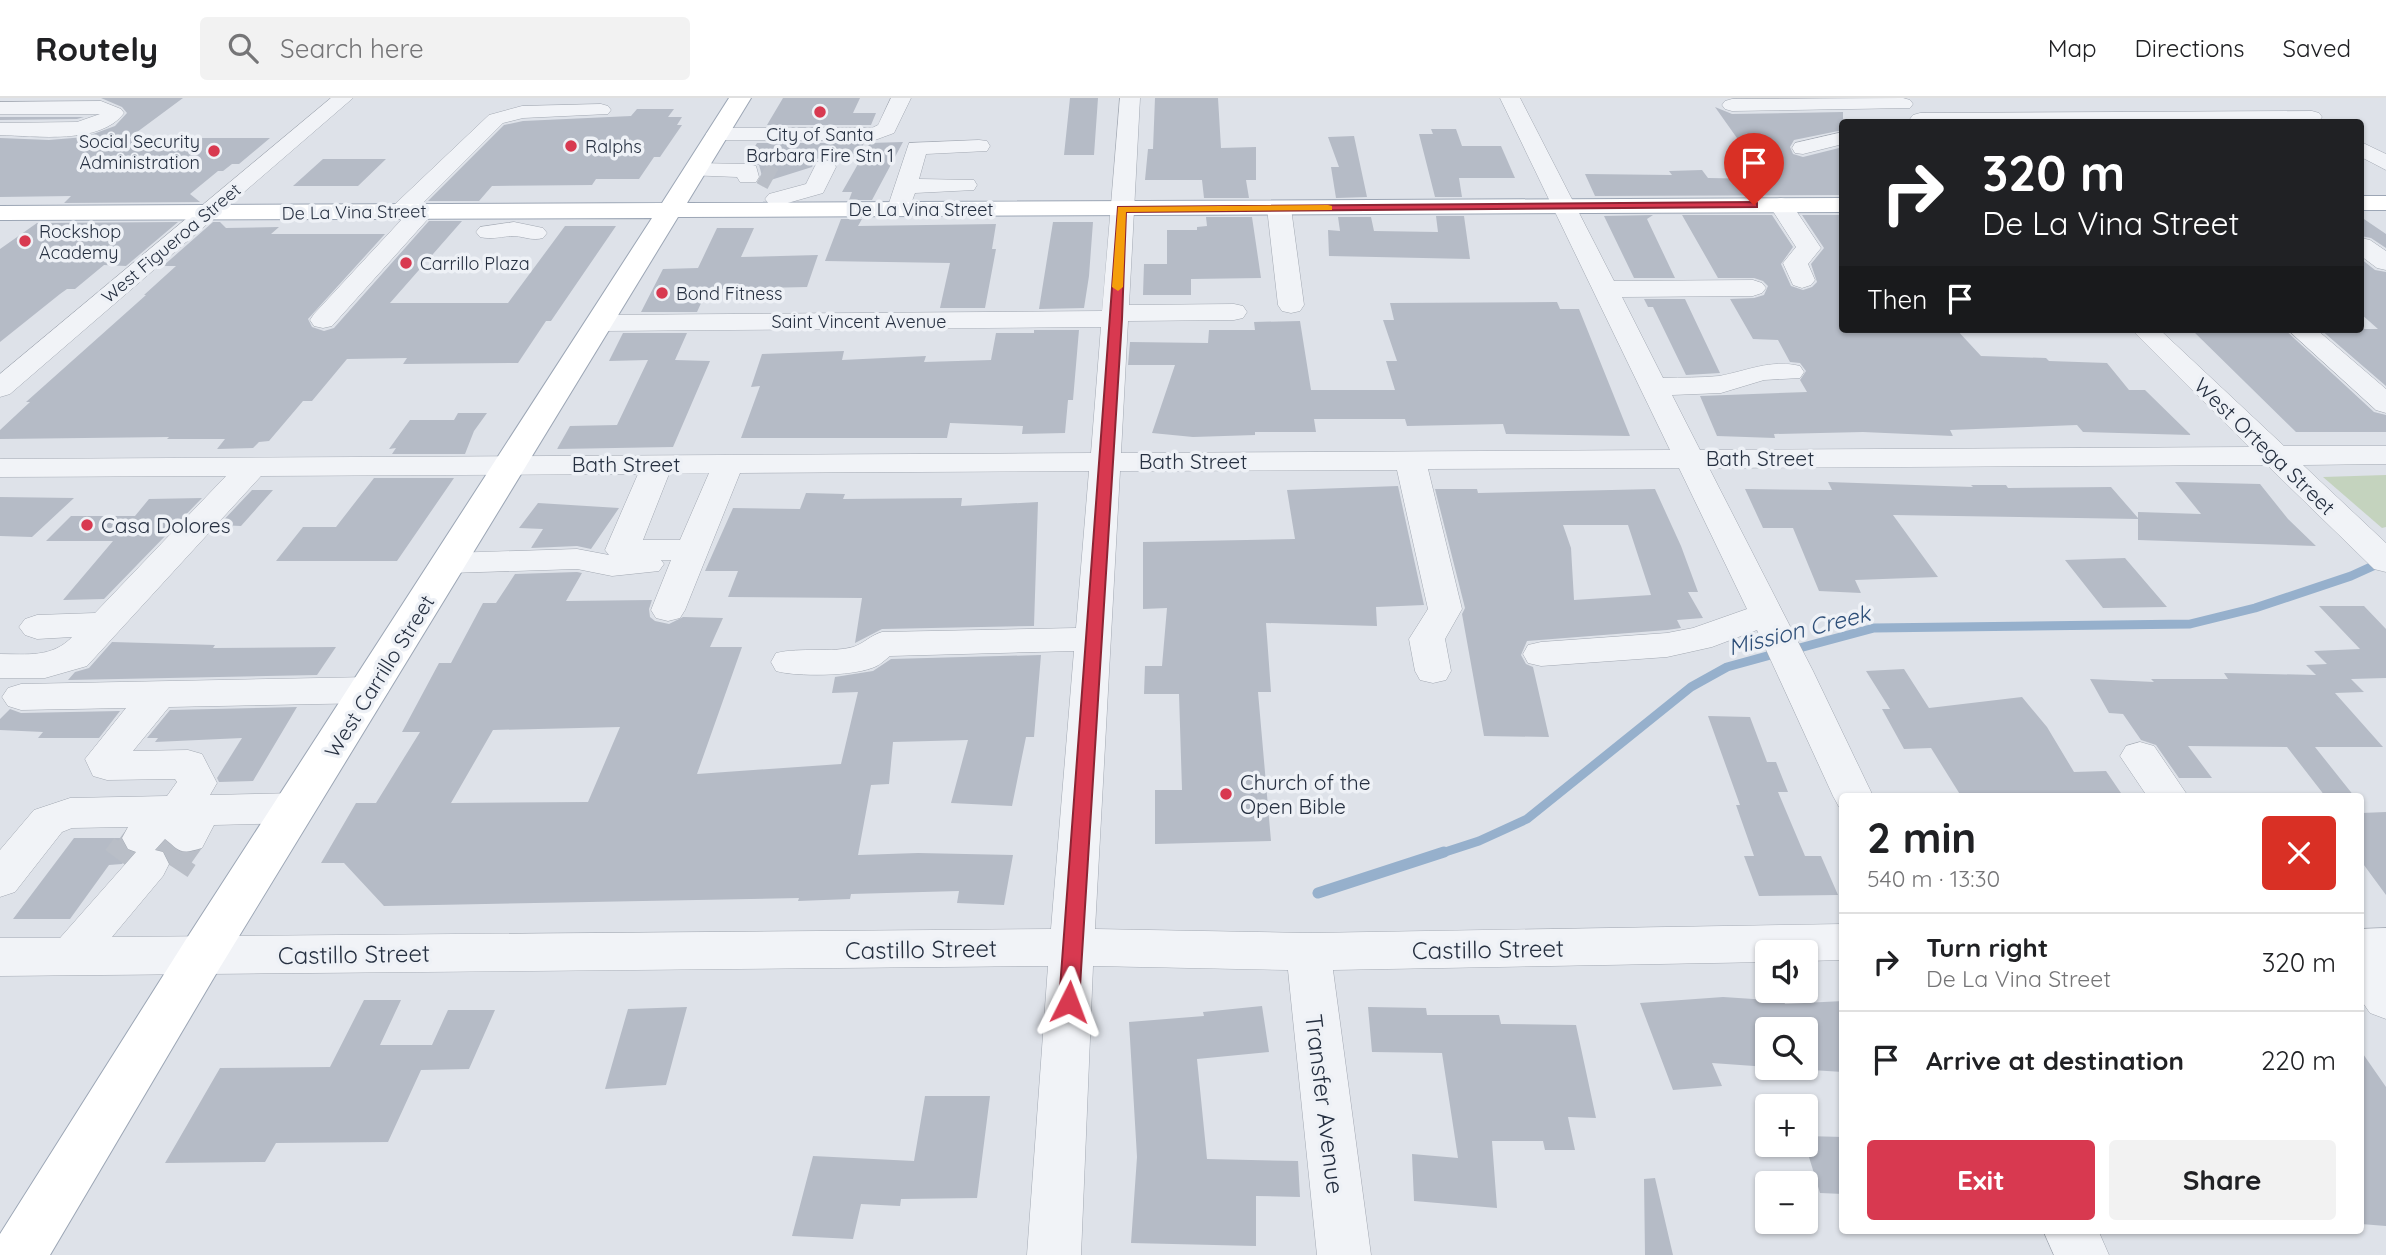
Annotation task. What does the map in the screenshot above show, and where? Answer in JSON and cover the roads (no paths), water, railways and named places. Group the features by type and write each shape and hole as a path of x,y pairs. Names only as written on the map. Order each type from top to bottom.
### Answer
{"main road":[{"name":"West Carrillo Street","path":"19,1255 202,955 740,98"},
{"name":"De La Vina Street","path":"0,213 671,210 764,185 906,187 1121,209 1839,205"},
{"path":"2364,203 2386,203"}],"street":[{"name":"West Figueroa Street","path":"0,388 343,98"},
{"path":"717,134 875,134 887,129 901,98"},
{"path":"1054,1255 1072,948 1130,98"},
{"path":"1510,98 1795,671 1852,793"},
{"path":"2282,98 2314,119"},
{"path":"1732,105 1900,101 1919,119"},
{"path":"0,107 102,107 114,113 100,123 83,127 0,129"},
{"path":"323,320 412,211 496,119 522,112 601,110"},
{"path":"1803,148 1839,139"},
{"path":"2364,139 2386,139"},
{"path":"2364,150 2386,163"},
{"path":"906,187 977,154"},
{"path":"695,170 764,185 815,188 825,167"},
{"path":"906,187 966,185"},
{"path":"1781,205 1810,248 1795,263 1802,280"},
{"path":"1279,208 1291,305"},
{"path":"488,232 514,229 535,233"},
{"path":"2364,248 2385,267"},
{"path":"2364,256 2385,267"},
{"path":"1604,289 1753,288"},
{"name":"Saint Vincent Avenue","path":"601,323 1234,312"},
{"name":"West Ortega Street","path":"2148,333 2386,562"},
{"path":"2305,333 2386,404"},
{"path":"1653,387 1720,384 1763,372 1790,372"},
{"name":"Bath Street","path":"0,468 2386,455"},
{"path":"1410,460 1445,609 1427,639 1433,671"},
{"path":"658,464 622,550 690,556"},
{"path":"668,610 728,464"},
{"path":"0,666 45,666 74,657 252,467"},
{"path":"450,563 577,559 612,566 690,556"},
{"path":"1541,654 1667,645 1699,639 1768,618"},
{"path":"37,627 104,624"},
{"path":"789,662 862,659 883,644 1094,639"},
{"path":"11,705 45,666"},
{"path":"11,705 157,696 370,690"},
{"path":"72,957 101,916 161,844 197,783 188,764 107,766 105,759 157,696"},
{"path":"2140,756 2166,793"},
{"path":"0,880 48,821 69,813 161,844 296,808"},
{"name":"Castillo Street","path":"0,957 1162,947 1310,953 1839,942"},
{"path":"2364,947 2386,946"},
{"name":"Transfer Avenue","path":"1310,953 1312,998 1344,1255"},
{"path":"2364,968 2386,999"},
{"path":"2071,1234 2082,1255"}],"waterway":[{"name":"Mission Creek","path":"1792,650 1874,628 2190,624 2255,608 2351,576 2386,560"},
{"name":"Mission Creek","path":"1439,854 1479,841 1527,819 1691,687 1727,667 1778,653"},
{"name":"Mission Creek","path":"1318,893 1444,852"}],"tunnel":[{"path":"762,173 773,179"},
{"path":"175,854 187,837"},
{"path":"131,854 143,838"},
{"path":"124,864 133,852"},
{"path":"168,864 176,852"}],"place":[{"name":"City of Santa Barbara Fire Stn 1","path":"820,112"},
{"name":"Ralphs","path":"571,146"},
{"name":"Social Security Administration","path":"214,151"},
{"name":"Rockshop Academy","path":"25,241"},
{"name":"Carrillo Plaza","path":"406,263"},
{"name":"Bond Fitness","path":"662,293"},
{"name":"Casa Dolores","path":"87,525"},
{"name":"Church of the Open Bible","path":"1226,794"}]}
